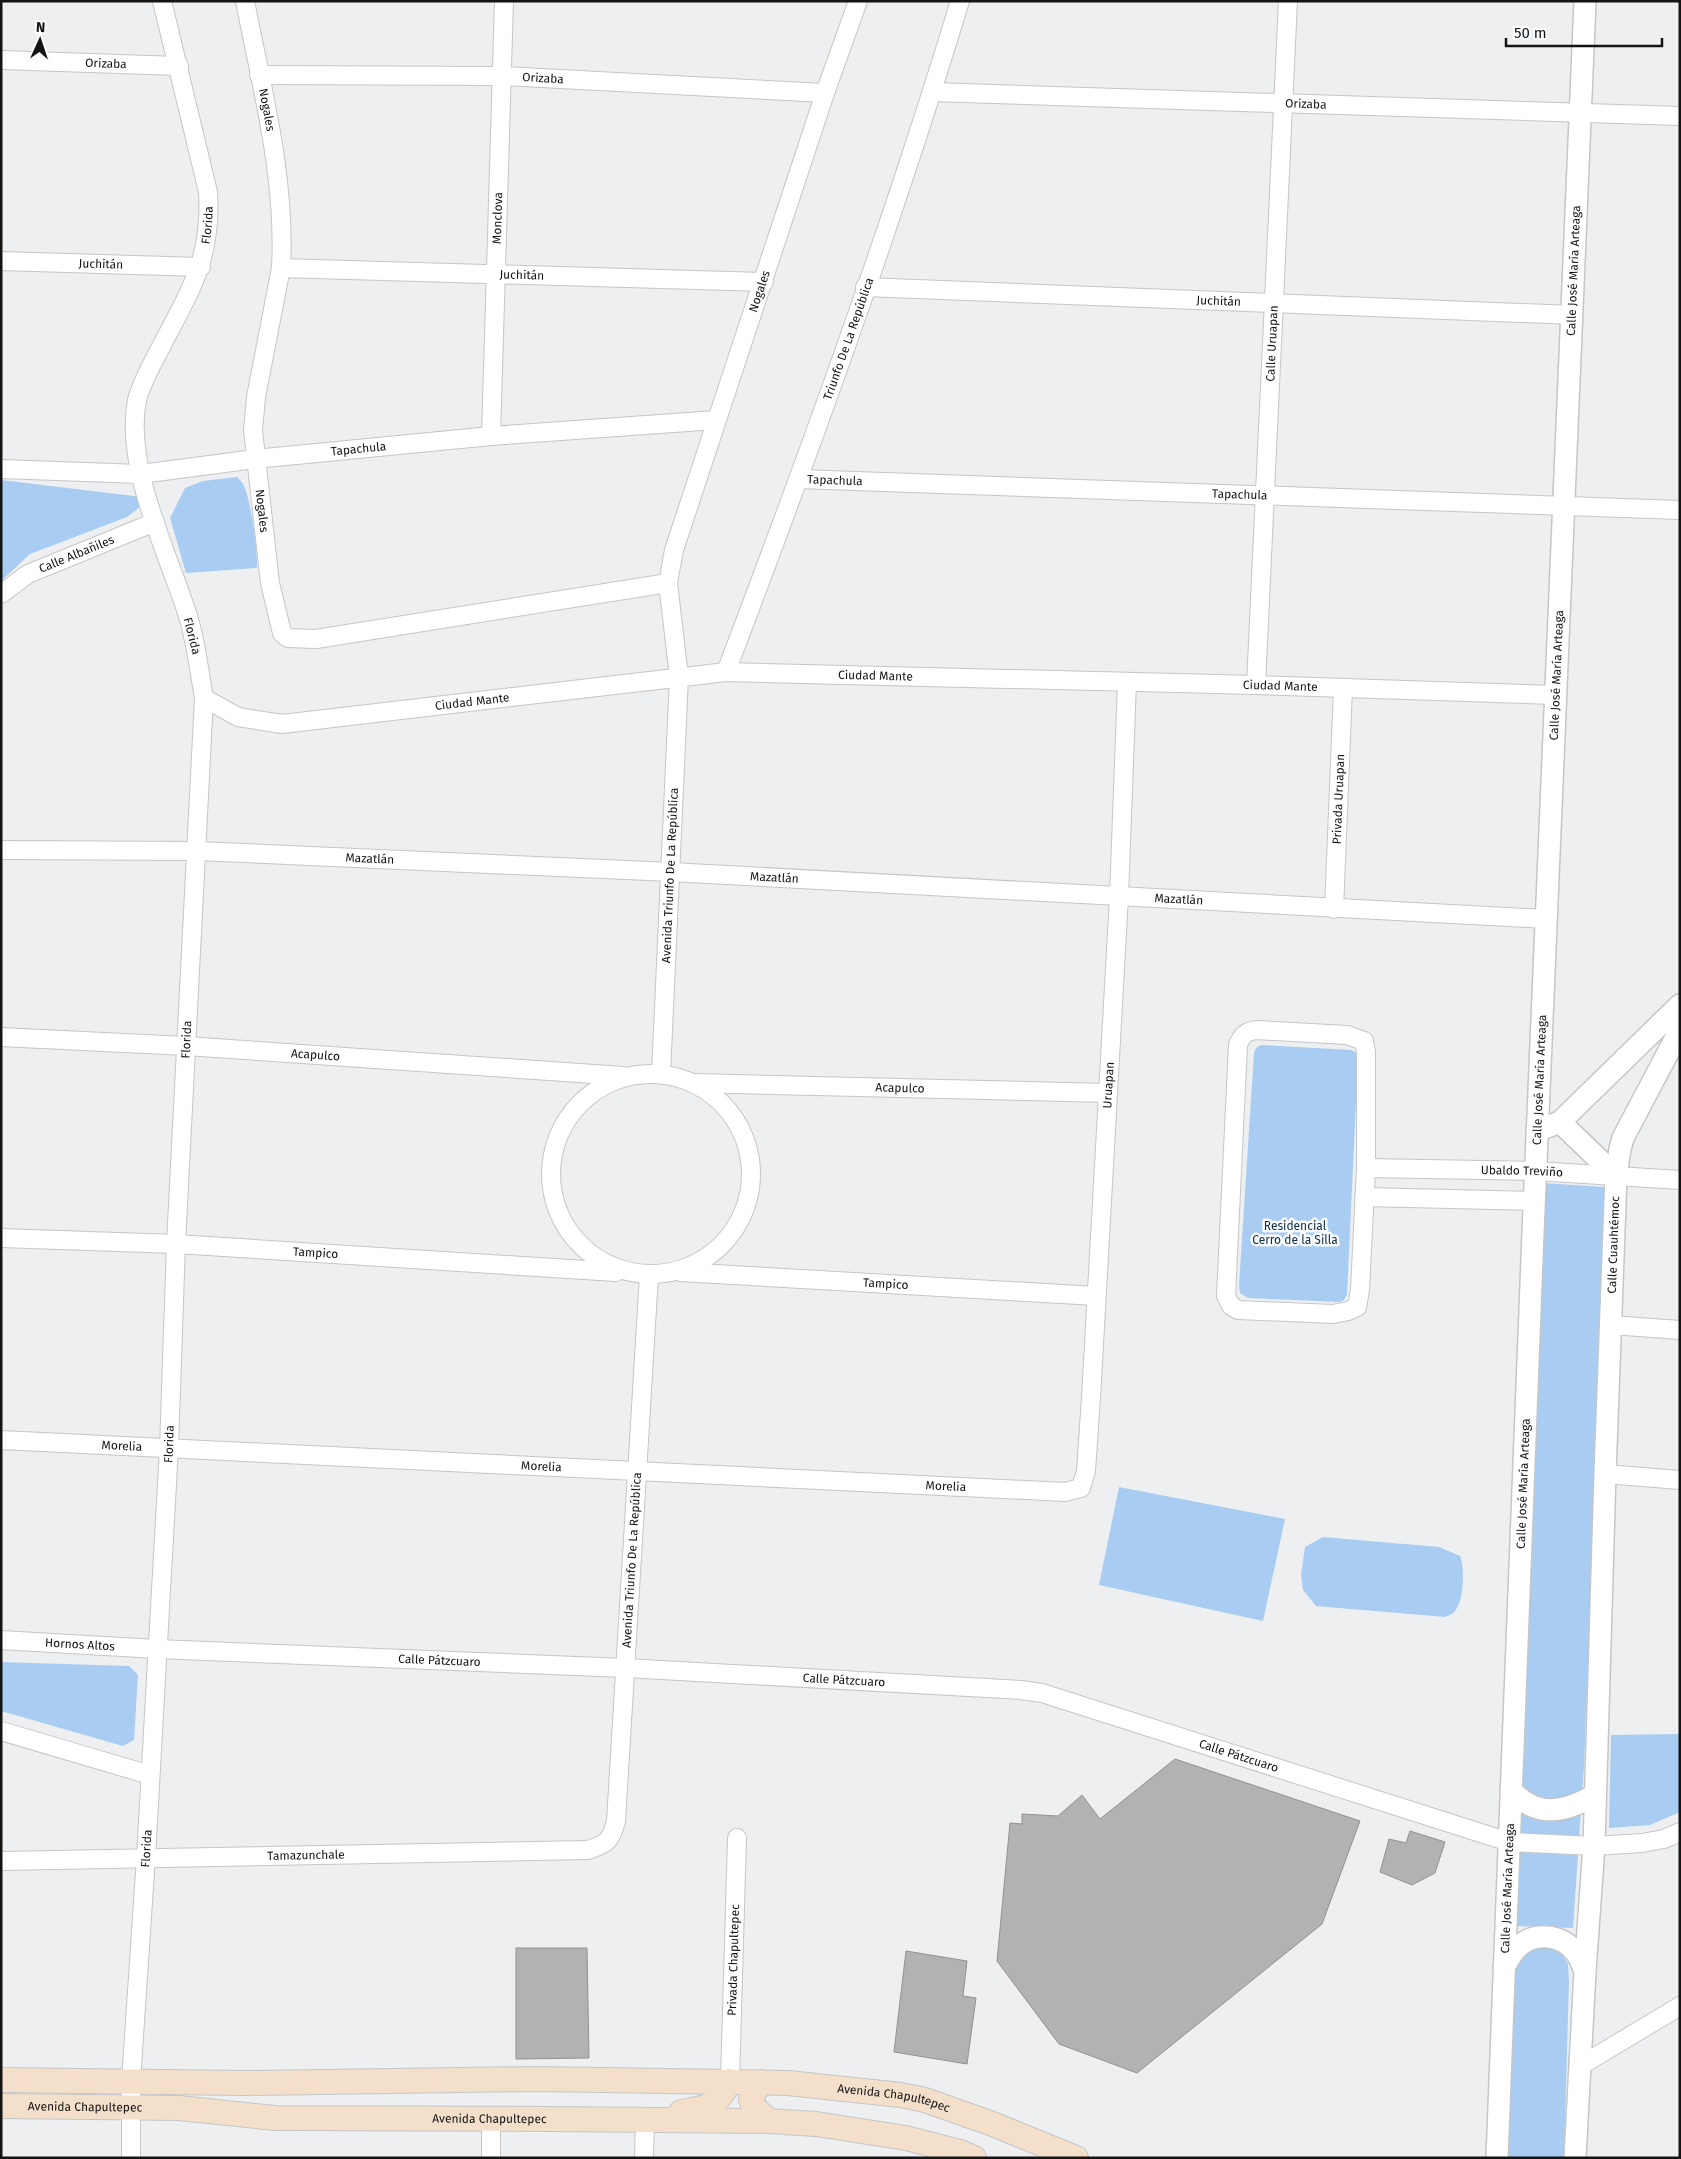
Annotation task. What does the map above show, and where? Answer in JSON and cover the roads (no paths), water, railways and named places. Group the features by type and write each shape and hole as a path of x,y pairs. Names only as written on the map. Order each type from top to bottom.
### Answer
{"main road":[{"name":"Avenida Chapultepec","path":"1,2080 245,2083 536,2079 760,2082 842,2088 901,2095 925,2100 990,2123 1076,2158"},
{"path":"645,2120 712,2104 720,2098 730,2081"},
{"path":"760,2082 753,2093 752,2103 768,2121"},
{"name":"Avenida Chapultepec","path":"1,2106 178,2108 275,2118 768,2121 816,2124 906,2138 960,2152 974,2158"}],"street":[{"name":"Florida","path":"131,2158 131,2081 146,1857 169,1448 176,1244 204,698 188,617 155,522 141,474 135,438 137,400 149,370 201,267 209,224 208,192 162,1"},
{"name":"Nogales","path":"245,1 280,187 281,268 256,397 253,430 270,583 282,633 288,638 316,639 668,583"},
{"name":"Monclova","path":"491,436 504,1"},
{"name":"Nogales","path":"679,677 668,583 674,550 825,93 858,1"},
{"name":"Triunfo De La República","path":"726,672 799,479 932,92 960,1"},
{"name":"Calle Uruapan","path":"1256,684 1288,1"},
{"name":"Calle José María Arteaga","path":"1497,2158 1534,1201 1586,1"},
{"name":"Orizaba","path":"1,60 179,66"},
{"name":"Orizaba","path":"259,75 502,76 825,93"},
{"name":"Orizaba","path":"932,92 1680,116"},
{"name":"Juchitán","path":"1,261 201,267"},
{"name":"Juchitán","path":"281,268 764,282"},
{"name":"Juchitán","path":"865,286 1573,315"},
{"name":"Tapachula","path":"1,469 141,474 255,459 491,436 716,420"},
{"name":"Tapachula","path":"799,479 1680,510"},
{"name":"Calle Albañiles","path":"1,594 28,574 155,522"},
{"name":"Ciudad Mante","path":"204,698 238,717 282,724 726,672 1256,684 1343,689 1556,695"},
{"name":"Avenida Triunfo De La República","path":"661,1074 679,677"},
{"name":"Uruapan","path":"1080,1488 1086,1470 1108,1094 1119,897 1127,682"},
{"name":"Privada Uruapan","path":"1334,909 1343,689"},
{"name":"Mazatlán","path":"1,850 197,851 671,872 1546,919"},
{"path":"1537,1131 1560,1122 1680,1006"},
{"path":"1264,1030 1347,1035 1364,1041 1366,1052 1366,1168 1360,1290 1357,1307 1333,1314 1252,1312 1238,1310 1231,1306 1226,1296 1238,1045 1241,1036 1248,1031 1264,1030"},
{"name":"Calle Cuauhtémoc","path":"1604,1474 1616,1176 1620,1149 1623,1138 1680,1030"},
{"name":"Acapulco","path":"1,1037 186,1046 628,1076"},
{"path":"661,1074 693,1083 719,1100 739,1124 750,1153 752,1183 744,1213 728,1239 705,1259 676,1272 649,1275 629,1272 604,1263 582,1247 564,1226 554,1202 550,1175 553,1148 564,1123 581,1102 603,1086 628,1076 661,1074"},
{"name":"Acapulco","path":"693,1083 1108,1094"},
{"path":"1560,1122 1616,1176"},
{"name":"Ubaldo Treviño","path":"1366,1168 1536,1171 1680,1180"},
{"path":"1364,1197 1534,1201"},
{"name":"Tampico","path":"1,1238 176,1244 629,1272"},
{"name":"Tampico","path":"676,1272 1096,1296"},
{"name":"Avenida Triunfo De La República","path":"608,1841 613,1834 616,1821 649,1275"},
{"path":"1611,1325 1680,1330"},
{"name":"Morelia","path":"1,1440 1065,1492 1080,1488"},
{"path":"1575,2158 1594,1846 1604,1474 1680,1480"},
{"name":"Hornos Altos","path":"1,1640 157,1649"},
{"name":"Calle Pátzcuaro","path":"157,1649 625,1668 1042,1693 1509,1842 1594,1846 1642,1843 1680,1832"},
{"path":"1,1731 150,1775"},
{"path":"1511,1790 1520,1800 1536,1808 1553,1810 1575,1806 1595,1795"},
{"name":"Privada Chapultepec","path":"730,2081 737,1838"},
{"name":"Tamazunchale","path":"1,1860 588,1850 608,1841"},
{"path":"1504,1966 1515,1950 1524,1942 1534,1937 1548,1936 1563,1941 1576,1953 1585,1970"},
{"path":"1580,2066 1680,2006"},
{"path":"491,2119 491,2158"},
{"path":"644,2158 645,2120"}],"park label":[{"name":"Residencial Cerro de la Silla","path":"1295,1233"}]}
